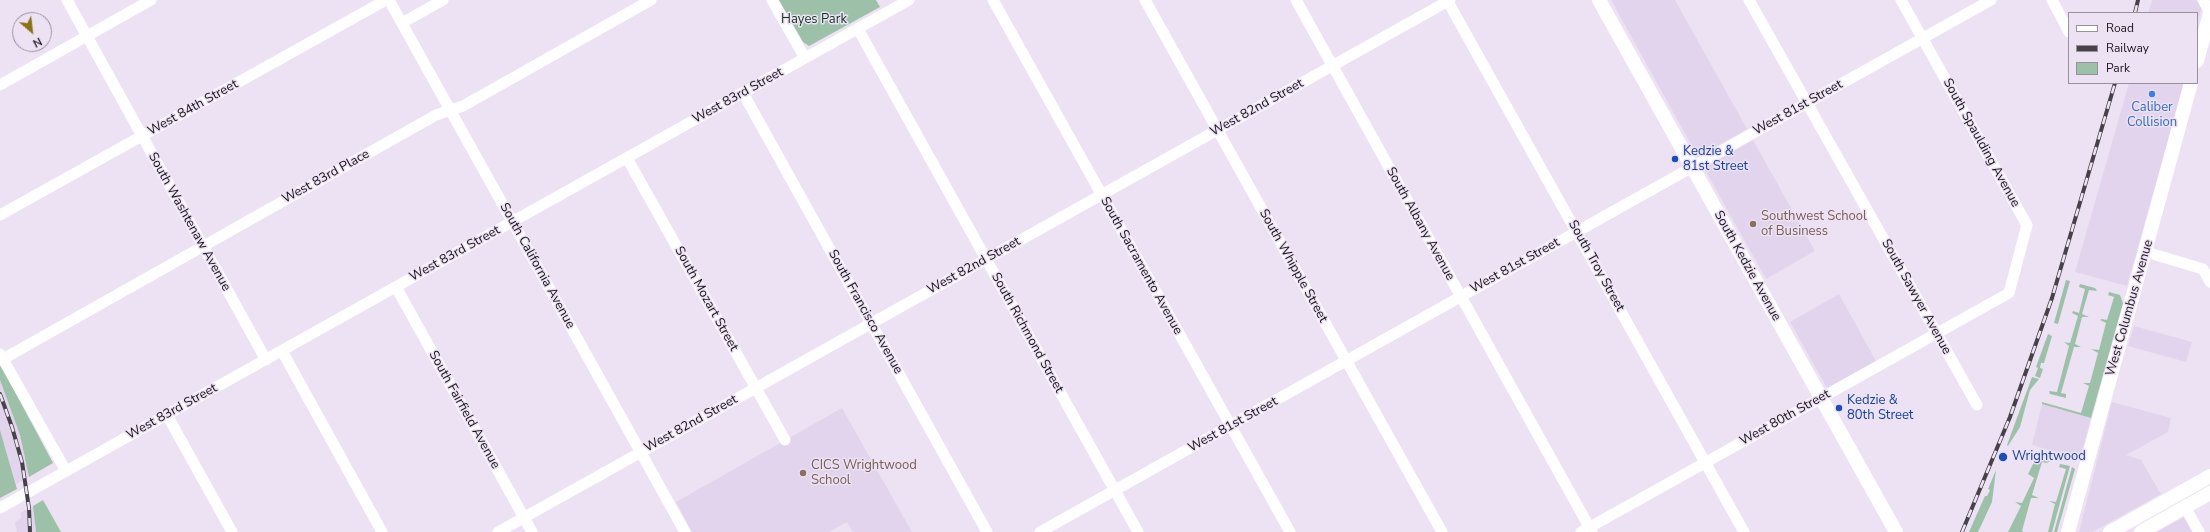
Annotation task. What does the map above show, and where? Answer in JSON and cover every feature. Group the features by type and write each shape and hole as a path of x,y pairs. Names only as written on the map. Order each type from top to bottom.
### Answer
{"main road":[{"name":"South Kedzie Avenue","path":"1599,0 1896,532"},
{"path":"2198,57 2210,13"},
{"name":"West Columbus Avenue","path":"2068,532 2146,252 2191,84"},
{"path":"2110,532 2210,476"},
{"path":"2141,532 2210,493"}],"street":[{"name":"South Washtenaw Avenue","path":"67,0 266,360"},
{"path":"0,85 151,0"},
{"name":"West 84th Street","path":"0,215 386,0"},
{"name":"South California Avenue","path":"389,0 685,532"},
{"path":"402,23 443,0"},
{"name":"West 83rd Place","path":"2,356 204,246 436,115 463,106 651,0"},
{"path":"772,0 805,58"},
{"name":"West 83rd Street","path":"0,508 909,0"},
{"name":"South Sacramento Avenue","path":"993,0 1290,532"},
{"name":"South Whipple Street","path":"1145,0 1442,532"},
{"name":"South Albany Avenue","path":"1296,0 1587,530"},
{"name":"West 82nd Street","path":"498,532 1448,0"},
{"name":"South Troy Street","path":"1448,0 1744,532"},
{"name":"South Sawyer Avenue","path":"1749,0 1977,405"},
{"name":"South Spaulding Avenue","path":"1901,0 2027,225 2009,293"},
{"name":"West 81st Street","path":"1040,532 1991,0"},
{"path":"2052,0 2068,30"},
{"path":"2203,0 2210,13"},
{"name":"South Richmond Street","path":"858,29 1138,532"},
{"name":"South Francisco Avenue","path":"743,93 987,532"},
{"name":"South Mozart Street","path":"627,158 785,440"},
{"path":"2146,252 2203,269 2210,282"},
{"name":"South Fairfield Avenue","path":"396,287 532,532"},
{"name":"West 80th Street","path":"1587,530 1705,462 2009,293"},
{"path":"282,351 382,532"},
{"path":"2,356 66,471"},
{"path":"167,415 231,532"},
{"path":"2185,507 2199,532"}],"shaded area":[{"path":"1611,0 1675,0 1747,129 1698,157"},
{"path":"2152,0 2197,0 2202,8 2198,18 2198,12 2148,12"},
{"path":"2129,84 2184,84 2127,286 2075,272"},
{"path":"1753,140 1815,251 1766,279 1704,168"},
{"path":"1839,294 1876,361 1827,388 1790,322"},
{"path":"2134,326 2192,342 2186,362 2128,346"},
{"path":"0,380 20,435 29,477 16,484 0,430"},
{"path":"2112,402 2171,418 2168,432 2126,455 2141,460 2161,494 2092,532 2079,532"},
{"path":"2042,404 2091,418 2080,459 2032,445"},
{"name":"CICS Wrightwood School","path":"842,408 912,532 853,532 847,522 829,532 692,532 676,502"},
{"path":"33,506 36,532 17,532 15,522 21,518 20,513"},
{"path":"2184,517 2192,532 2157,532"}],"green space":[{"name":"Hayes Park","path":"779,0 876,0 880,7 809,46 803,42"},
{"path":"2066,280 2070,281 2058,324 2054,323"},
{"path":"2080,284 2095,288 2097,291 2089,290 2082,314 2089,317 2082,317 2075,344 2081,347 2074,347 2061,393 2066,394 2066,398 2050,394 2049,391 2057,392 2069,346 2064,342 2070,343 2078,316 2072,313 2073,311 2079,313 2085,289 2079,287"},
{"path":"2109,292 2120,295 2123,303 2091,418 2042,404 2042,402 2081,413 2089,386 2083,383 2090,383 2098,353 2091,349 2099,350 2106,323 2100,320 2107,320 2114,297 2108,295"},
{"path":"2048,334 2052,336 2044,363 2041,363 2040,368 2043,369 2040,378 2035,376 2038,368 2036,367"},
{"path":"0,364 53,463 29,477 20,435 0,380"},
{"path":"2032,377 2039,379 2030,390 2020,427 2008,446 2007,445"},
{"path":"0,430 17,489 0,498"},
{"path":"2036,458 2050,461 2047,463 2042,462 2032,495 2039,498 2031,498 2022,531 2024,532 2008,532 2021,506 2015,502 2022,503 2034,478 2028,474"},
{"path":"2060,464 2070,466 2052,532 2048,532 2055,504 2049,501 2056,502 2066,469 2059,467"},
{"path":"2072,467 2075,469 2057,532 2054,532"},
{"path":"1996,470 1992,502 1978,532 1969,532 1985,496 1987,496 1990,490 1988,489"},
{"path":"43,500 61,532 36,532 33,506"}],"railway":[{"path":"2135,12 2138,0"},
{"path":"1962,532 2010,417 2052,298 2115,84"},
{"path":"0,394 12,427 22,462 29,508 30,532"}],"place":[{"name":"Caliber Collision","path":"2152,94"},
{"name":"Kedzie & 81st Street","path":"1675,159"},
{"name":"Southwest School of Business","path":"1753,224"},
{"name":"Kedzie & 80th Street","path":"1839,408"},
{"name":"Wrightwood","path":"2003,457"},
{"name":"CICS Wrightwood School","path":"803,473"}]}
